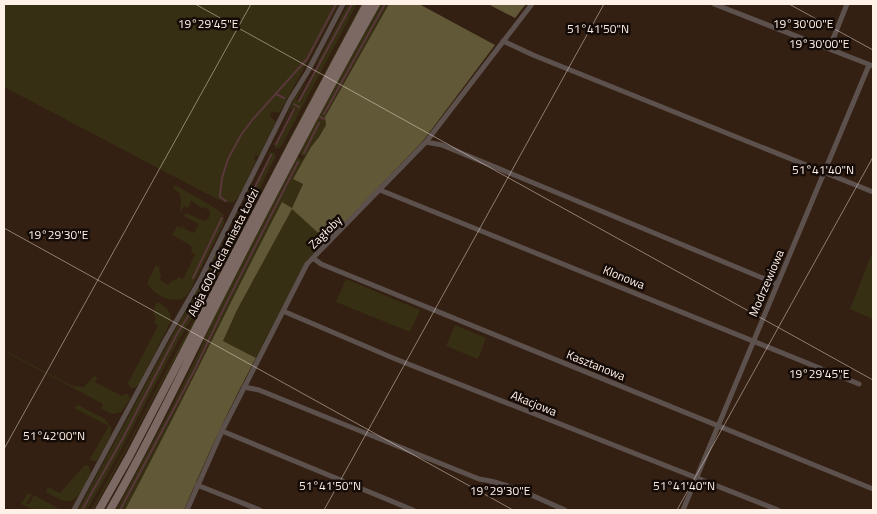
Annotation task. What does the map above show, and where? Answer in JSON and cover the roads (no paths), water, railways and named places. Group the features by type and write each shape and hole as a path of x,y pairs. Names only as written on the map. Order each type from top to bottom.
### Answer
{"main road":[{"name":"Aleja 600-lecia miasta Łodzi","path":"99,510 134,448 367,4"},
{"name":"Aleja 600-lecia miasta Łodzi","path":"110,510 166,406 332,81 376,4"}],"street":[{"path":"74,510 200,280 290,100 308,71 343,4"},
{"name":"Zagłoby","path":"187,510 222,431 304,270 313,258 426,142 532,4"},
{"path":"714,4 871,66"},
{"path":"829,49 847,4"},
{"path":"503,41 542,59 873,192"},
{"name":"Modrzewiowa","path":"682,510 824,172 871,66"},
{"path":"426,142 442,145 777,284"},
{"name":"Klonowa","path":"380,190 859,384"},
{"name":"Kasztanowa","path":"313,258 321,264 873,488"},
{"name":"Akacjowa","path":"283,312 778,510"},
{"path":"244,388 259,390 479,479 493,481 565,510"},
{"path":"222,431 414,510"},
{"path":"197,485 260,510"}],"waterway":[{"path":"226,201 220,197 222,178 228,159 241,135 307,59 336,4"},
{"path":"299,101 352,4"},
{"path":"324,114 385,4"},
{"path":"276,94 284,98"},
{"path":"294,104 299,107"},
{"path":"276,144 294,109"},
{"path":"320,117 324,119"},
{"path":"304,153 319,123"},
{"path":"82,510 123,438 176,336 199,298 271,155"},
{"path":"120,510 194,371 298,162"},
{"path":"193,278 222,218"}]}
